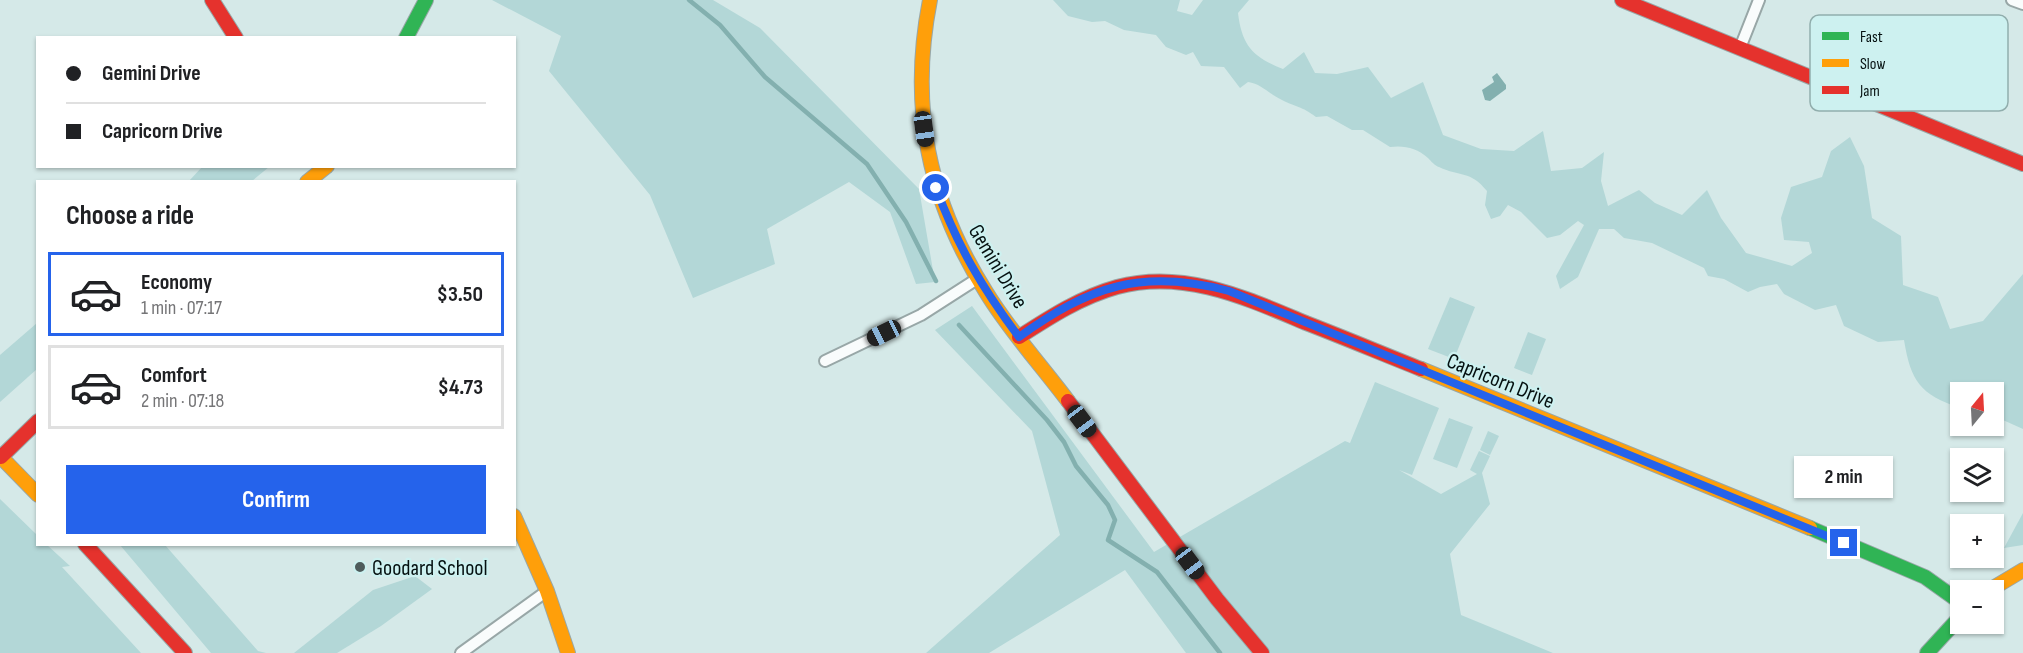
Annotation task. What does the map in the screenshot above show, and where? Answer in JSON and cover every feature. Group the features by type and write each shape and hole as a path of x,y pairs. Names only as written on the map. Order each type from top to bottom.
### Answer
{"street":[{"path":"212,0 235,36"},
{"path":"407,36 426,0"},
{"name":"Gemini Drive","path":"930,0 921,79 927,146 944,210 977,279 1217,599 1262,653"},
{"path":"1622,0 1810,77"},
{"path":"1740,48 1759,0"},
{"path":"2012,0 2023,4"},
{"path":"1894,111 2023,164"},
{"path":"825,361 921,315 977,279"},
{"name":"Capricorn Drive","path":"1019,337 1058,310 1106,289 1137,282 1170,281 1229,291 1895,564 1925,577 1950,595"},
{"path":"36,423 0,457 36,493"},
{"path":"516,521 547,591 568,653"},
{"path":"87,546 185,653"},
{"path":"2003,580 2023,570"},
{"path":"461,653 547,591"},
{"path":"1928,653 1950,628"}],"shaded area":[{"path":"492,0 713,0 760,28 919,189 935,282 916,284 890,212 849,182 767,229 775,264 693,298 650,195 549,71 561,36"},
{"path":"1053,0 1180,0 1177,11 1192,15 1203,0 1249,0 1238,13 1242,34 1257,55 1273,65 1283,69 1304,52 1315,73 1337,74 1368,67 1391,98 1423,82 1443,135 1481,149 1514,151 1543,131 1551,171 1582,168 1604,152 1601,181 1608,206 1639,190 1655,203 1682,215 1707,190 1721,218 1746,253 1792,266 1812,253 1809,242 1784,240 1781,218 1791,187 1822,177 1831,151 1850,137 1864,166 1872,218 1901,236 1903,285 1938,297 1950,329 1983,321 2023,274 2023,429 2004,420 2004,382 1950,382 1950,404 1946,403 1927,391 1914,376 1904,340 1878,342 1844,326 1836,305 1815,310 1784,294 1777,284 1748,292 1724,279 1708,276 1704,268 1652,243 1624,238 1614,229 1599,229 1578,277 1560,289 1556,276 1584,225 1578,221 1560,235 1547,238 1521,212 1508,205 1500,216 1491,219 1485,205 1487,191 1481,184 1470,177 1435,165 1415,150 1400,146 1390,147 1363,130 1352,130 1327,116 1316,117 1277,98 1257,85 1248,82 1240,88 1224,67 1201,66 1193,52 1186,55 1166,47 1156,35 1124,30 1105,21 1092,22 1068,16"},
{"path":"1497,73 1506,85 1506,89 1490,101 1485,100 1482,90 1494,82 1492,77"},
{"path":"201,168 268,168 253,180 190,180"},
{"path":"1450,297 1475,307 1454,359 1428,349"},
{"path":"972,306 1154,552 1345,441 1350,443 1375,382 1439,408 1412,475 1399,470 1441,494 1477,474 1470,470 1479,451 1490,456 1482,473 1490,504 1450,554 1461,615 1553,653 1186,653 1125,570 989,653 926,653 1060,535 1032,431 935,330"},
{"path":"36,324 36,370 0,402 0,355"},
{"path":"1528,332 1546,339 1532,375 1514,368"},
{"path":"1449,418 1473,427 1457,468 1433,459"},
{"path":"1488,431 1499,436 1490,455 1480,450"},
{"path":"0,499 36,534 36,546 48,546 70,566 62,567 141,653 0,653"},
{"path":"2023,513 2023,545 2004,548"},
{"path":"121,546 166,546 258,651 266,653 211,653"},
{"path":"415,576 432,589 381,626 337,653 294,653 373,590"}],"waterway":[{"path":"689,0 720,25 765,77 867,164 906,222 936,281"},
{"path":"959,325 1047,420 1064,442 1076,466 1108,505 1115,520 1108,540 1157,572 1220,653"}],"traffic: fast":[{"path":"407,36 426,0"},
{"path":"1810,528 1925,577 1950,595"},
{"path":"1927,653 1950,628"}],"traffic: slow":[{"path":"930,0 924,39 923,115 928,151 937,187 966,257 986,292 1015,334 1068,401"},
{"path":"310,180 324,168"},
{"path":"1421,369 1810,528"},
{"path":"0,456 36,493"},
{"path":"516,521 547,591 568,653"},
{"path":"2004,581 2023,570"}],"traffic: jam":[{"path":"212,0 235,36"},
{"path":"1622,0 1810,77"},
{"path":"1893,111 2023,164"},
{"path":"1019,337 1066,308 1104,291 1142,282 1166,282 1214,289 1261,304 1421,369"},
{"path":"1068,401 1217,599 1262,653"},
{"path":"1,457 36,423"},
{"path":"87,546 185,653"}],"place":[{"name":"Goodard School","path":"360,567"}],"route":[{"path":"936,188 953,231 977,279 1019,337 1058,310 1106,289 1137,282 1170,281 1209,286 1229,291 1844,543"}]}
